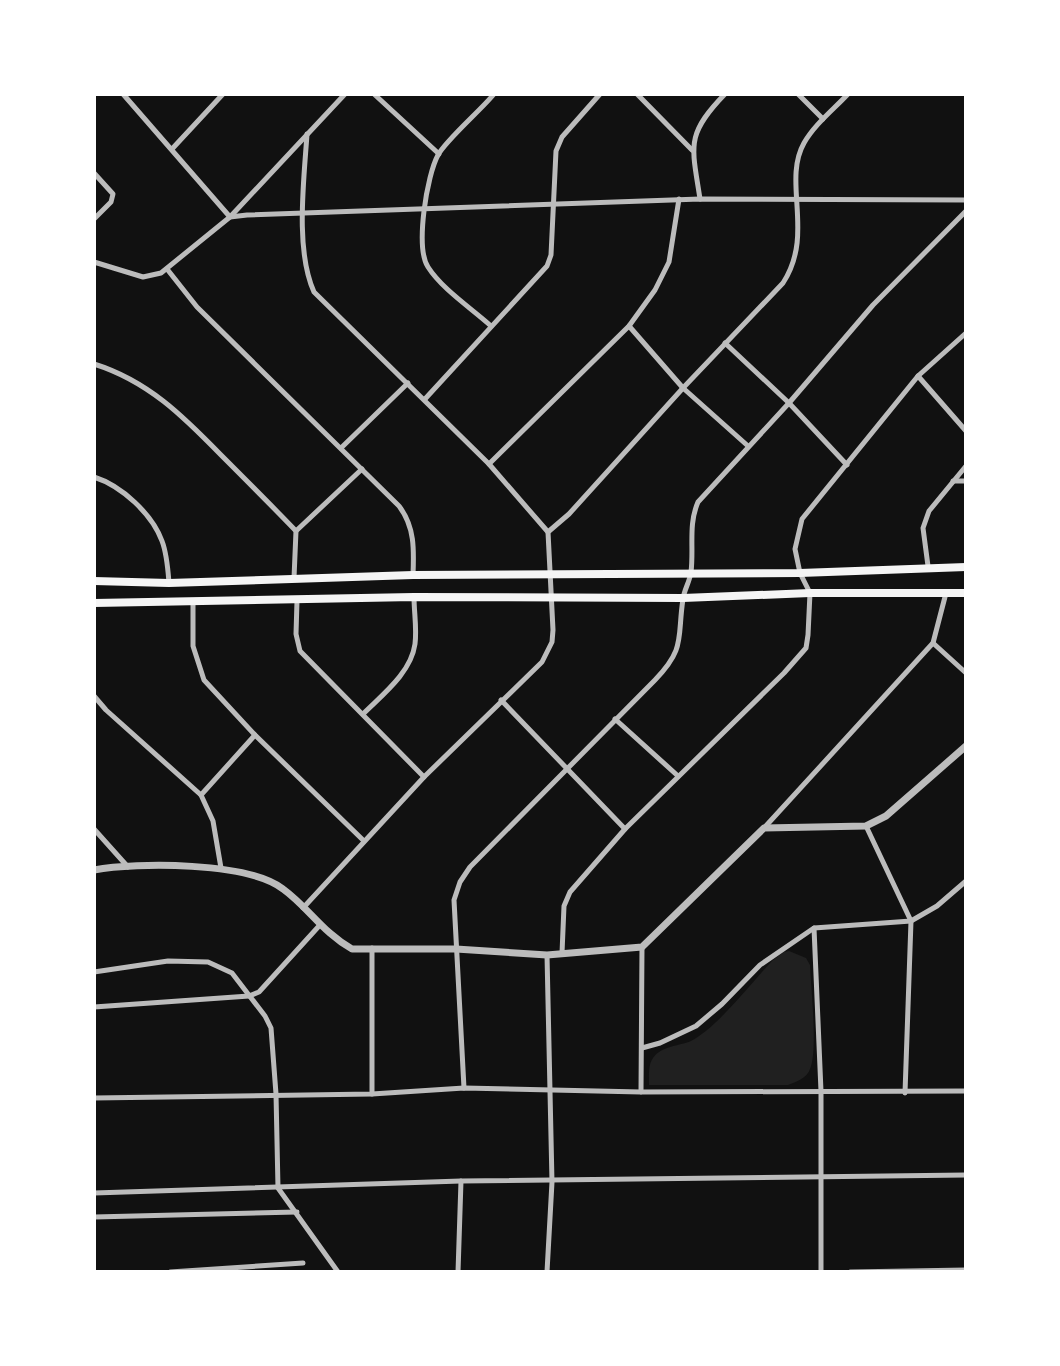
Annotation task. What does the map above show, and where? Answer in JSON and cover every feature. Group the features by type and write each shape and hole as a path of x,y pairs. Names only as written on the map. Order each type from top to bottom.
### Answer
{"main road":[{"path":"94,581 169,583 413,575 800,573 928,566 966,567"},
{"path":"94,603 193,603 414,597 683,598 810,593 966,593"}],"street":[{"path":"172,149 223,94"},
{"path":"94,262 143,277 167,269 230,217 345,94"},
{"path":"374,94 438,154"},
{"path":"491,326 427,266 422,251 428,189 438,154 494,94"},
{"path":"425,399 548,266 551,255 554,206 554,162 562,137 600,94"},
{"path":"637,94 692,150"},
{"path":"700,199 692,150 700,124 725,94"},
{"path":"798,94 823,119"},
{"path":"548,532 569,514 790,273 798,246 798,160 803,144 823,119 848,94"},
{"path":"124,95 230,217"},
{"path":"303,908 424,777 501,700 534,672 549,652 553,630 548,532 489,464 314,292 308,279 302,213 307,134"},
{"path":"94,173 113,194 111,202 94,219"},
{"path":"230,217 700,199 966,200"},
{"path":"489,464 629,326 654,290 669,262 679,200"},
{"path":"464,1088 454,900 460,882 470,867 665,670 677,651 682,632 683,598 691,572 692,523 698,502 789,403 873,305 966,211"},
{"path":"167,269 197,307 408,517 413,541 413,575"},
{"path":"629,326 683,388 748,446"},
{"path":"562,953 564,906 570,892 625,829 784,673 806,648 810,593 800,573 795,549 802,519 918,376 966,333"},
{"path":"725,344 789,403 847,465"},
{"path":"94,364 140,383 174,407 296,531"},
{"path":"918,376 966,431"},
{"path":"340,448 408,383"},
{"path":"928,566 923,528 929,511 966,466"},
{"path":"294,578 296,531 362,469"},
{"path":"94,477 130,499 153,522 163,542 169,583"},
{"path":"953,482 966,481"},
{"path":"94,870 128,867 221,868 267,879 291,895 319,926 352,949 456,949 547,955 642,947 764,828 933,643 946,593"},
{"path":"363,714 396,680 411,659 415,644 414,597"},
{"path":"297,601 296,634 300,651 424,777"},
{"path":"193,603 193,646 198,669 211,690 364,841"},
{"path":"933,643 966,672"},
{"path":"94,696 106,710 201,795 213,821 221,868"},
{"path":"501,700 625,829"},
{"path":"615,719 678,776"},
{"path":"201,795 255,735"},
{"path":"764,828 866,826 886,816 966,746"},
{"path":"866,826 911,921 905,1094"},
{"path":"94,829 128,867"},
{"path":"642,1048 660,1043 696,1026 722,1004 760,964 814,928 911,921 937,906 966,880"},
{"path":"94,1007 249,996 259,992 319,926"},
{"path":"814,928 821,1090 821,1272"},
{"path":"641,1092 642,947"},
{"path":"372,948 372,1094"},
{"path":"547,955 552,1182 547,1272"},
{"path":"94,972 168,961 208,962 232,974 271,1028 276,1094 278,1188 338,1272"},
{"path":"94,1098 372,1094 464,1088 550,1088 641,1092 821,1090 905,1094 966,1091"},
{"path":"94,1193 461,1181 552,1182 822,1175 966,1175"},
{"path":"458,1272 461,1181"},
{"path":"94,1217 297,1212"},
{"path":"170,1272 303,1263"},
{"path":"850,1272 966,1270"}],"shaded area":[{"path":"789,951 806,958 810,965 814,1048 810,1069 806,1075 788,1085 649,1085 650,1064 656,1054 701,1035 723,1015 773,960"}]}
